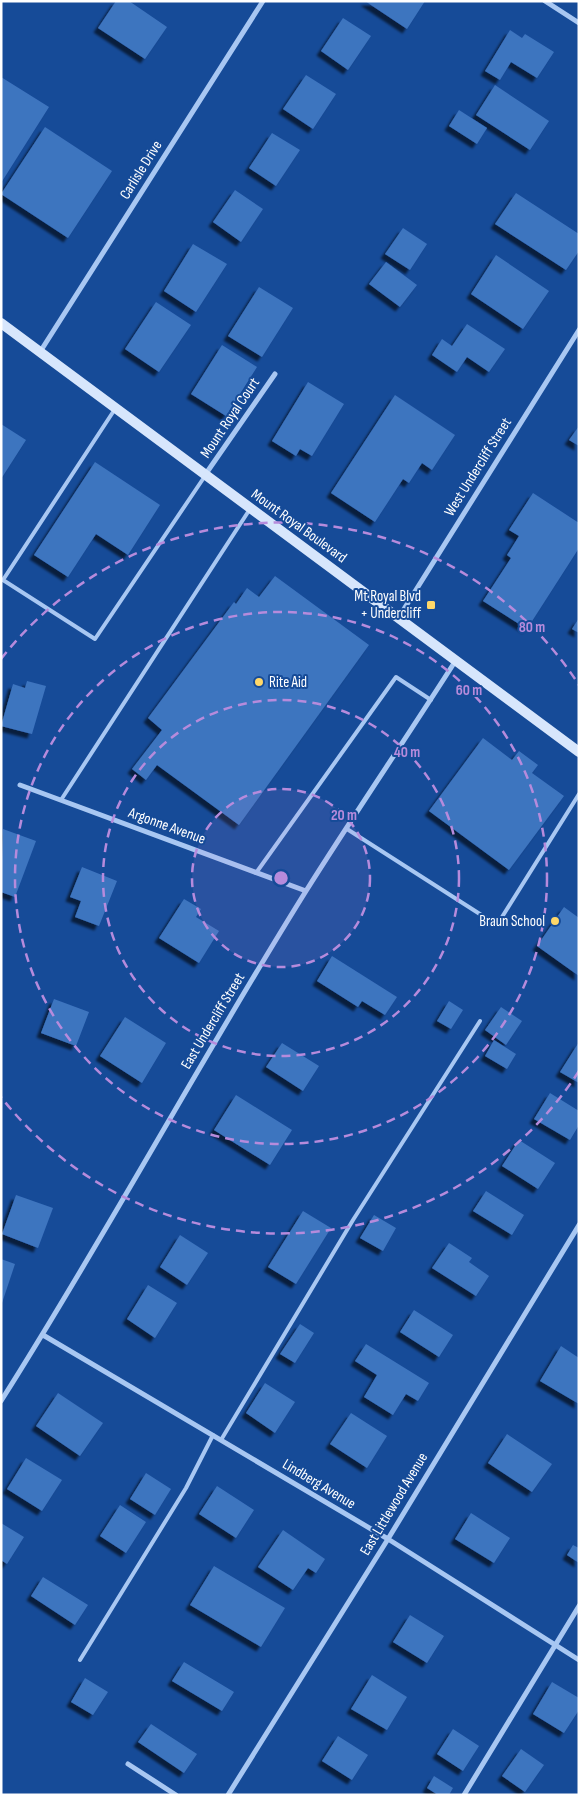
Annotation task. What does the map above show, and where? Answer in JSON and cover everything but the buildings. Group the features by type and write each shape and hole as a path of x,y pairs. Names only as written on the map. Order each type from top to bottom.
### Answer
{"main road":[{"name":"Mount Royal Boulevard","path":"1,324 579,752"}],"street":[{"name":"Carlisle Drive","path":"40,352 263,1"},
{"path":"545,1 579,23"},
{"name":"West Undercliff Street","path":"399,617 579,330"},
{"name":"Mount Royal Court","path":"205,476 275,374"},
{"name":"East Undercliff Street","path":"1,1401 43,1334 306,891 457,660"},
{"name":"Argonne Avenue","path":"20,785 306,891"},
{"name":"East Littlewood Avenue","path":"228,1795 388,1539 579,1225"},
{"name":"Lindberg Avenue","path":"43,1334 388,1539 579,1660"},
{"path":"464,1795 579,1606"},
{"path":"128,1764 176,1795"}],"lane":[{"path":"115,409 3,580 95,639 205,476"},
{"path":"61,800 250,509"},
{"path":"256,873 396,677 431,700"},
{"path":"347,829 497,925 579,794"},
{"path":"221,1440 353,1220 480,1021"},
{"path":"80,1660 186,1488 213,1435"}],"place":[{"name":"Mt Royal Blvd + Undercliff","path":"431,605"},
{"name":"Rite Aid","path":"259,682"},
{"name":"Braun School","path":"555,921"}]}
